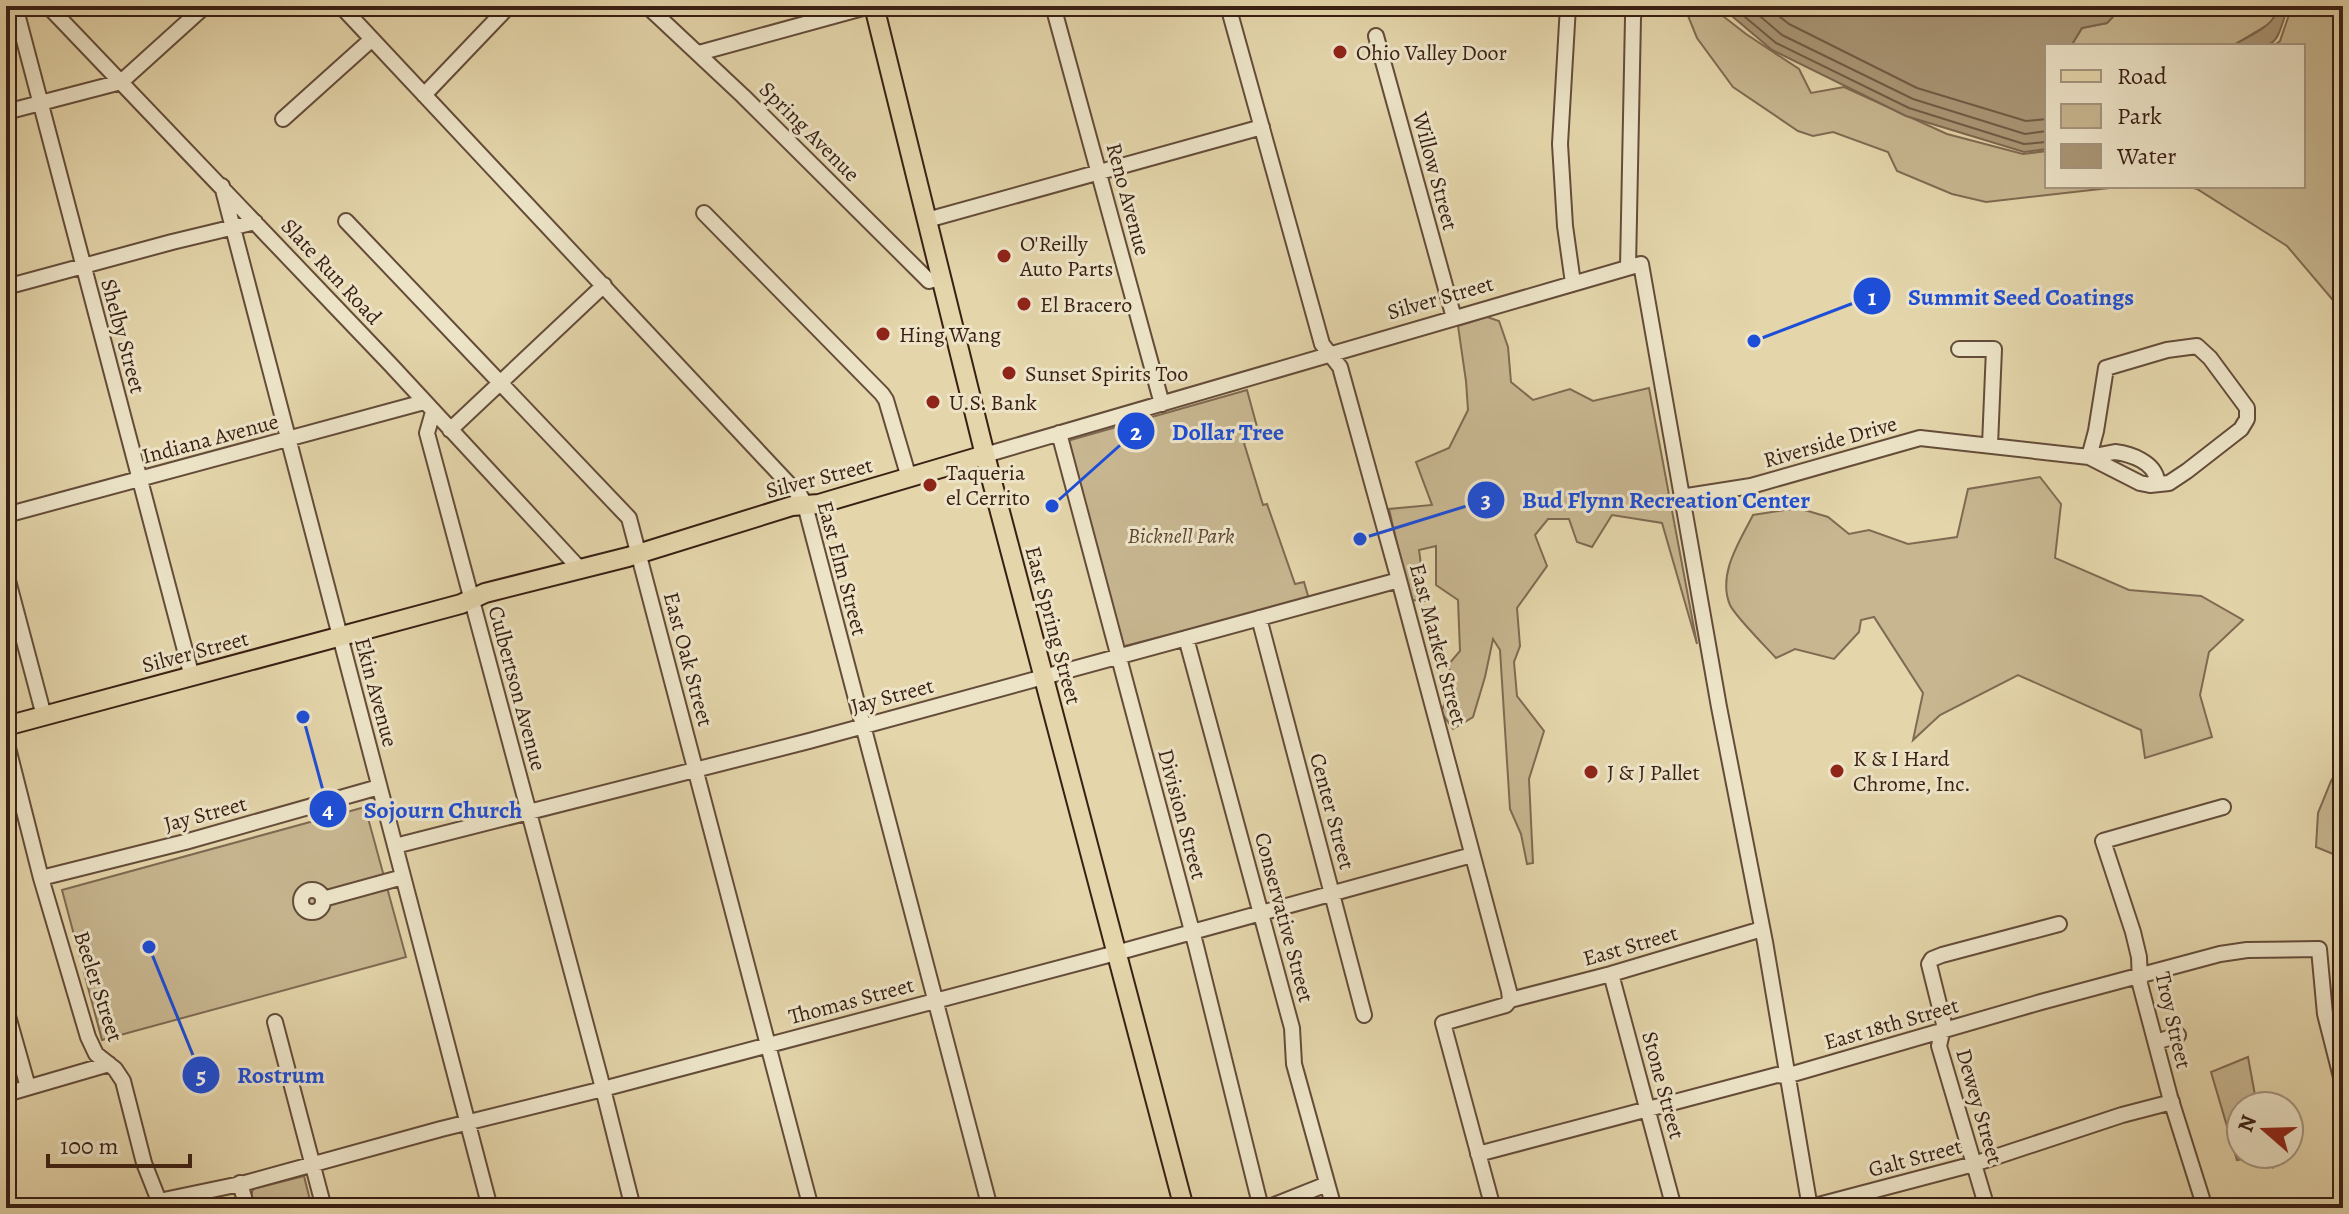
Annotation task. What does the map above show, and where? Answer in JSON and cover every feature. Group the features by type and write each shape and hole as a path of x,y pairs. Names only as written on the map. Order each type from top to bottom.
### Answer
{"main road":[{"name":"East Spring Street","path":"872,6 1042,676 1184,1208"},
{"name":"Silver Street","path":"6,726 461,604 485,593 638,553 792,506 819,504 985,455"}],"street":[{"name":"Shelby Street","path":"15,6 192,677"},
{"name":"Slate Run Road","path":"48,6 222,186 580,569"},
{"path":"6,112 121,82 205,6"},
{"name":"East Elm Street","path":"341,6 801,497 990,1208"},
{"path":"424,95 509,6"},
{"name":"Spring Avenue","path":"647,6 699,53 929,281 942,278"},
{"path":"699,53 872,6"},
{"name":"Reno Avenue","path":"1053,6 1162,404"},
{"name":"East Market Street","path":"1228,6 1322,344 1340,367 1510,1000"},
{"path":"1568,6 1560,144 1565,226 1573,283"},
{"path":"1635,6 1634,266 1762,929 1809,1208"},
{"name":"Willow Street","path":"1376,36 1454,318"},
{"path":"283,119 372,39"},
{"path":"927,220 1262,127"},
{"name":"Ekin Avenue","path":"222,186 490,1208"},
{"path":"704,213 882,394 909,478"},
{"name":"East Oak Street","path":"346,221 629,518 811,1208"},
{"path":"6,287 255,222"},
{"name":"Silver Street","path":"985,455 1634,266"},
{"path":"450,430 604,285"},
{"name":"Riverside Drive","path":"1681,497 1751,486 1920,438 2089,457 2115,452 2137,458 2156,473 2157,480 2150,485 2169,483 2241,429 2247,419 2247,408 2210,358 2197,346 2167,350 2106,368 2089,457"},
{"path":"1959,349 1994,349 1990,445"},
{"name":"Indiana Avenue","path":"6,515 429,407"},
{"name":"Culbertson Avenue","path":"429,407 427,433 633,1208"},
{"name":"Division Street","path":"1059,433 1192,932 1261,1208"},
{"path":"6,573 44,716"},
{"name":"Jay Street","path":"395,846 696,771 1399,580"},
{"name":"Center Street","path":"1259,618 1364,1015"},
{"name":"Conservative Street","path":"1186,638 1292,1028 1294,1064 1334,1208"},
{"name":"Beeler Street","path":"6,740 41,878 88,1037 96,1054 115,1069 123,1081 144,1163 159,1201 240,1183"},
{"name":"Jay Street","path":"41,878 185,842 379,787"},
{"name":"Troy Street","path":"2205,1208 2156,1042 2133,932 2103,841 2223,807"},
{"name":"Thomas Street","path":"240,1183 1116,953 1472,855"},
{"path":"323,899 403,877"},
{"name":"Dewey Street","path":"1987,1208 1939,1046 1944,1024 1929,968 1932,959 2059,924"},
{"name":"East Street","path":"1510,1000 1762,929"},
{"name":"East 18th Street","path":"1478,1154 1777,1075 1786,1076 2140,975 2247,950 2319,949 2325,1014 2343,1085"},
{"name":"Stone Street","path":"1611,974 1674,1208"},
{"path":"1491,1207 1443,1023 1498,1008 1510,1000"},
{"path":"6,1009 28,1087"},
{"path":"275,1022 324,1208"},
{"path":"2156,1042 2178,1035"},
{"path":"6,1094 109,1064"},
{"name":"Galt Street","path":"1809,1208 1974,1164 2122,1115 2172,1102"},
{"path":"240,1183 247,1208"},
{"path":"1267,1208 1327,1184"}],"green space":[{"path":"1684,6 1710,6 1799,69 1811,93 1844,87 1947,134 2023,154 2045,151 2045,188 2109,188 1986,202 1952,194 1897,171 1888,152 1833,132 1813,136 1798,131 1733,87 1697,38"},
{"path":"2123,6 2278,6 2278,12 2269,24 2235,44 2072,44 2082,28 2107,23"},
{"path":"2292,6 2343,6 2343,312 2287,246 2193,188 2305,188 2305,44 2276,44 2280,41"},
{"path":"1487,317 1499,321 1508,347 1511,382 1533,400 1570,389 1593,401 1649,388 1697,644 1662,523 1612,515 1592,547 1577,542 1569,519 1548,519 1535,535 1547,566 1517,608 1520,646 1514,662 1517,696 1544,731 1529,779 1533,863 1527,864 1521,834 1510,809 1500,650 1493,639 1473,717 1453,729 1441,712 1454,683 1448,665 1460,651 1458,600 1436,585 1436,546 1419,550 1426,601 1410,600 1389,509 1432,505 1416,462 1449,448 1468,410 1458,326"},
{"name":"Bicknell Park","path":"1247,390 1259,434 1244,443 1263,505 1267,504 1295,584 1304,582 1309,599 1121,647 1067,441"},
{"path":"2040,477 2061,504 2055,558 2129,590 2201,596 2243,620 2209,652 2200,695 2212,737 2145,758 2141,730 2018,675 1940,715 1913,740 1923,693 1874,617 1861,620 1859,632 1834,659 1795,649 1776,658 1730,605 1726,582 1728,570 1753,515 1798,508 1828,517 1849,534 1869,530 1908,544 1957,537 1968,489"},
{"path":"2343,762 2343,858 2316,847 2318,813 2331,781"},
{"path":"365,807 406,957 102,1040 62,890"},
{"path":"2248,1057 2254,1090 2225,1090 2225,1119 2211,1072"},
{"path":"304,1176 312,1208 254,1208 253,1189"}],"water":[{"path":"1720,6 2123,6 2107,23 2082,28 2072,44 2045,44 2045,149 2024,152 1906,116 1772,50"},
{"path":"2278,6 2288,6 2280,31 2272,42 2236,44 2267,25"}],"place":[{"name":"Ohio Valley Door","path":"1340,52"},
{"name":"O'Reilly Auto Parts","path":"1004,256"},
{"name":"El Bracero","path":"1024,304"},
{"name":"Hing Wang","path":"883,334"},
{"name":"Summit Seed Coatings","path":"1754,341"},
{"name":"Sunset Spirits Too","path":"1009,373"},
{"name":"U.S. Bank","path":"933,402"},
{"name":"Taqueria el Cerrito","path":"930,485"},
{"name":"Dollar Tree","path":"1052,506"},
{"name":"Bud Flynn Recreation Center","path":"1360,539"},
{"name":"Sojourn Church","path":"303,717"},
{"name":"K & I Hard Chrome, Inc.","path":"1837,771"},
{"name":"J & J Pallet","path":"1591,772"},
{"name":"Rostrum","path":"149,947"}]}
